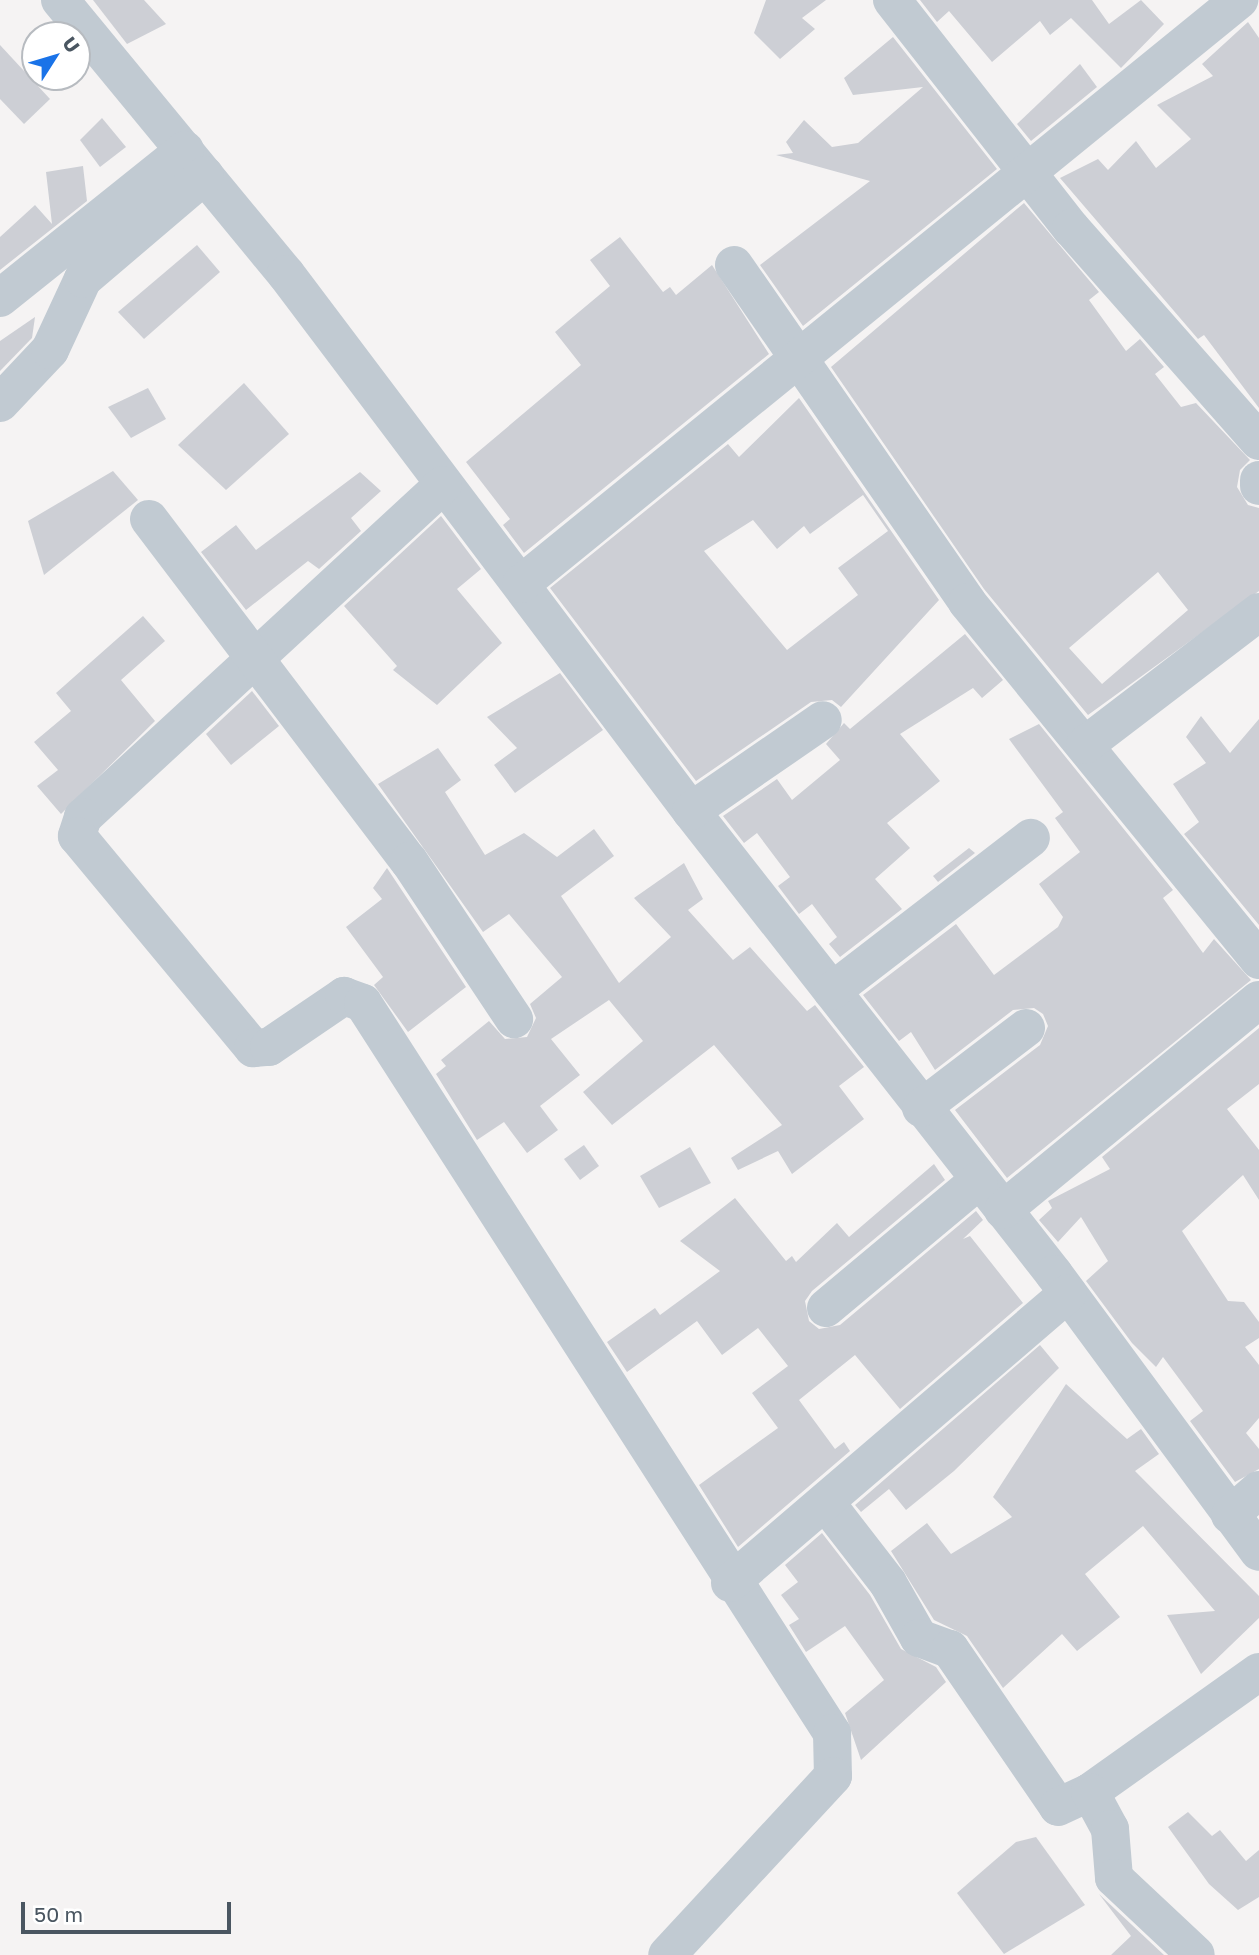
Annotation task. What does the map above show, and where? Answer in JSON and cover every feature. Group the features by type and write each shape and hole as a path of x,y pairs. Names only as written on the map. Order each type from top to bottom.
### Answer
{"street":[{"path":"60,0 195,162 521,584 691,811 1068,1293 1259,1552"},
{"path":"892,0 1026,172 1259,441"},
{"path":"521,584 800,363 1026,172 1239,0"},
{"path":"0,298 40,266 195,162"},
{"path":"0,402 50,350 72,301 98,263 195,162"},
{"path":"734,265 967,602 1259,960"},
{"path":"40,266 72,301"},
{"path":"1259,480 1259,486"},
{"path":"443,485 253,657 83,817 77,836 253,1048 269,1046 344,996 363,1003 582,1340 730,1583 832,1733 838,1765 667,1955"},
{"path":"149,519 409,861 514,1019"},
{"path":"1085,745 1259,612"},
{"path":"691,811 823,720"},
{"path":"832,991 1031,838"},
{"path":"1003,1210 1259,1000"},
{"path":"921,1108 1026,1028"},
{"path":"826,1308 979,1180"},
{"path":"730,1583 1068,1293"},
{"path":"1230,1515 1259,1490"},
{"path":"826,1503 888,1583 919,1638 950,1649 1050,1801 1067,1806 1090,1792 1259,1672"},
{"path":"1090,1792 1110,1829 1114,1878 1196,1955"}],"building":[{"path":"93,0 144,0 166,24 127,44"},
{"path":"766,0 826,0 802,18 815,29 780,59 754,33"},
{"path":"920,0 1092,0 1109,24 1141,0 1164,24 1121,68 1071,18 1050,35 1040,21 992,62 949,11 937,22"},
{"path":"1248,22 1259,38 1259,408 1204,335 1198,339 1060,178 1098,159 1108,170 1136,141 1156,168 1191,139 1157,105 1213,76 1202,64"},
{"path":"893,37 997,169 803,326 760,265 870,181 776,155 793,153 786,142 804,120 832,147 858,143 923,87 853,95 844,78"},
{"path":"0,45 21,68 21,91 43,91 50,99 24,124 0,99"},
{"path":"1080,64 1097,87 1031,141 1017,124"},
{"path":"102,118 126,147 100,167 80,140"},
{"path":"83,166 87,201 0,270 0,237 35,205 52,224 46,172"},
{"path":"1024,203 1099,292 1089,300 1126,351 1140,339 1164,367 1155,374 1181,407 1196,403 1250,460 1240,470 1237,487 1248,505 1259,508 1259,591 1088,715 984,589 831,367","holes":["1158,572 1188,610 1102,684 1069,648"]},
{"path":"620,237 663,292 670,287 676,295 712,265 769,354 524,553 503,525 510,519 466,462 581,365 555,332 610,286 590,260"},
{"path":"197,245 220,272 144,339 118,312"},
{"path":"35,317 32,338 0,371 0,341"},
{"path":"244,383 289,434 226,490 178,445"},
{"path":"148,388 166,419 131,438 108,407"},
{"path":"799,398 939,600 841,707 832,700 811,702 696,781 550,588 728,444 739,457","holes":["863,495 888,531 838,568 858,595 787,650 704,551 753,520 777,549 804,526 810,534"]},
{"path":"113,471 138,500 44,575 28,521"},
{"path":"360,472 381,491 351,518 361,531 319,569 308,561 246,610 201,552 236,525 256,550"},
{"path":"441,516 481,569 457,589 502,643 437,705 393,670 397,666 344,606"},
{"path":"143,616 165,641 121,680 155,721 61,814 37,786 58,770 34,742 71,711 56,693"},
{"path":"965,634 1003,680 982,698 973,688 900,734 940,781 887,823 910,848 875,879 902,909 840,957 829,944 837,937 812,904 799,914 778,886 790,877 757,833 744,843 723,816 777,779 792,800 840,760 826,744 844,723 850,729"},
{"path":"560,673 603,730 515,793 494,765 517,748 487,717"},
{"path":"252,691 279,726 231,765 206,734"},
{"path":"1201,716 1230,753 1259,719 1259,925 1184,834 1199,822 1173,784 1206,763 1186,737"},
{"path":"1039,724 1173,890 1163,898 1203,953 1214,939 1251,980 1007,1178 955,1110 1040,1045 1048,1026 1043,1014 1034,1008 1013,1010 935,1070 911,1032 899,1041 863,995 956,924 994,975 1058,927 1063,917 1039,884 1080,852 1055,818 1063,812 1009,739"},
{"path":"438,748 461,780 445,792 485,855 524,833 557,857 594,829 614,856 561,896 619,983 671,937 634,898 684,863 703,899 688,910 733,960 750,947 807,1011 815,1005 864,1067 839,1086 864,1119 792,1174 778,1151 738,1170 731,1158 782,1125 714,1045 612,1125 583,1092 643,1041 609,1000 551,1039 580,1075 540,1106 558,1130 527,1153 504,1122 477,1140 436,1074 446,1066 441,1060 489,1021 505,1039 527,1037 536,1018 530,1004 562,977 509,914 483,932 378,784"},
{"path":"969,848 975,853 938,882 933,876"},
{"path":"387,868 466,987 408,1032 374,985 383,977 346,927 382,899 373,888"},
{"path":"1259,1028 1259,1084 1227,1109 1259,1150 1259,1200 1243,1175 1182,1231 1228,1301 1244,1302 1259,1322 1259,1338 1245,1347 1259,1365 1259,1418 1246,1433 1259,1449 1259,1469 1235,1482 1190,1421 1203,1411 1163,1357 1156,1367 1132,1343 1086,1281 1108,1261 1081,1217 1058,1242 1039,1220 1052,1208 1048,1201 1110,1169 1102,1157"},
{"path":"584,1145 599,1166 580,1180 564,1159"},
{"path":"690,1147 711,1183 659,1208 640,1176"},
{"path":"934,1164 945,1180 812,1291 805,1301 809,1321 819,1329 840,1325 976,1211 983,1220 963,1239 970,1236 1023,1303 900,1409 855,1355 799,1400 835,1449 844,1442 850,1451 738,1547 699,1485 778,1428 752,1393 788,1366 758,1328 722,1355 697,1321 627,1372 607,1342 655,1308 660,1315 720,1271 680,1241 735,1198 786,1261 792,1256 796,1262 837,1223 849,1237"},
{"path":"1040,1345 1059,1368 954,1471 906,1510 889,1489 861,1512 855,1505"},
{"path":"1066,1384 1127,1439 1141,1429 1159,1454 1135,1471 1259,1596 1259,1618 1201,1674 1167,1615 1215,1611 1143,1526 1085,1574 1120,1617 1077,1651 1062,1634 1003,1688 967,1636 934,1620 891,1551 927,1523 951,1554 1012,1517 993,1497"},
{"path":"822,1533 870,1595 901,1649 936,1667 946,1682 861,1760 845,1713 884,1680 845,1626 806,1652 789,1625 799,1619 781,1595 798,1582 785,1565"},
{"path":"1188,1812 1212,1836 1220,1830 1246,1861 1259,1850 1259,1897 1238,1910 1209,1884 1168,1827"},
{"path":"1036,1837 1085,1905 1004,1954 957,1893 1016,1842"},
{"path":"1099,1894 1164,1955 1111,1955 1131,1936"}]}
